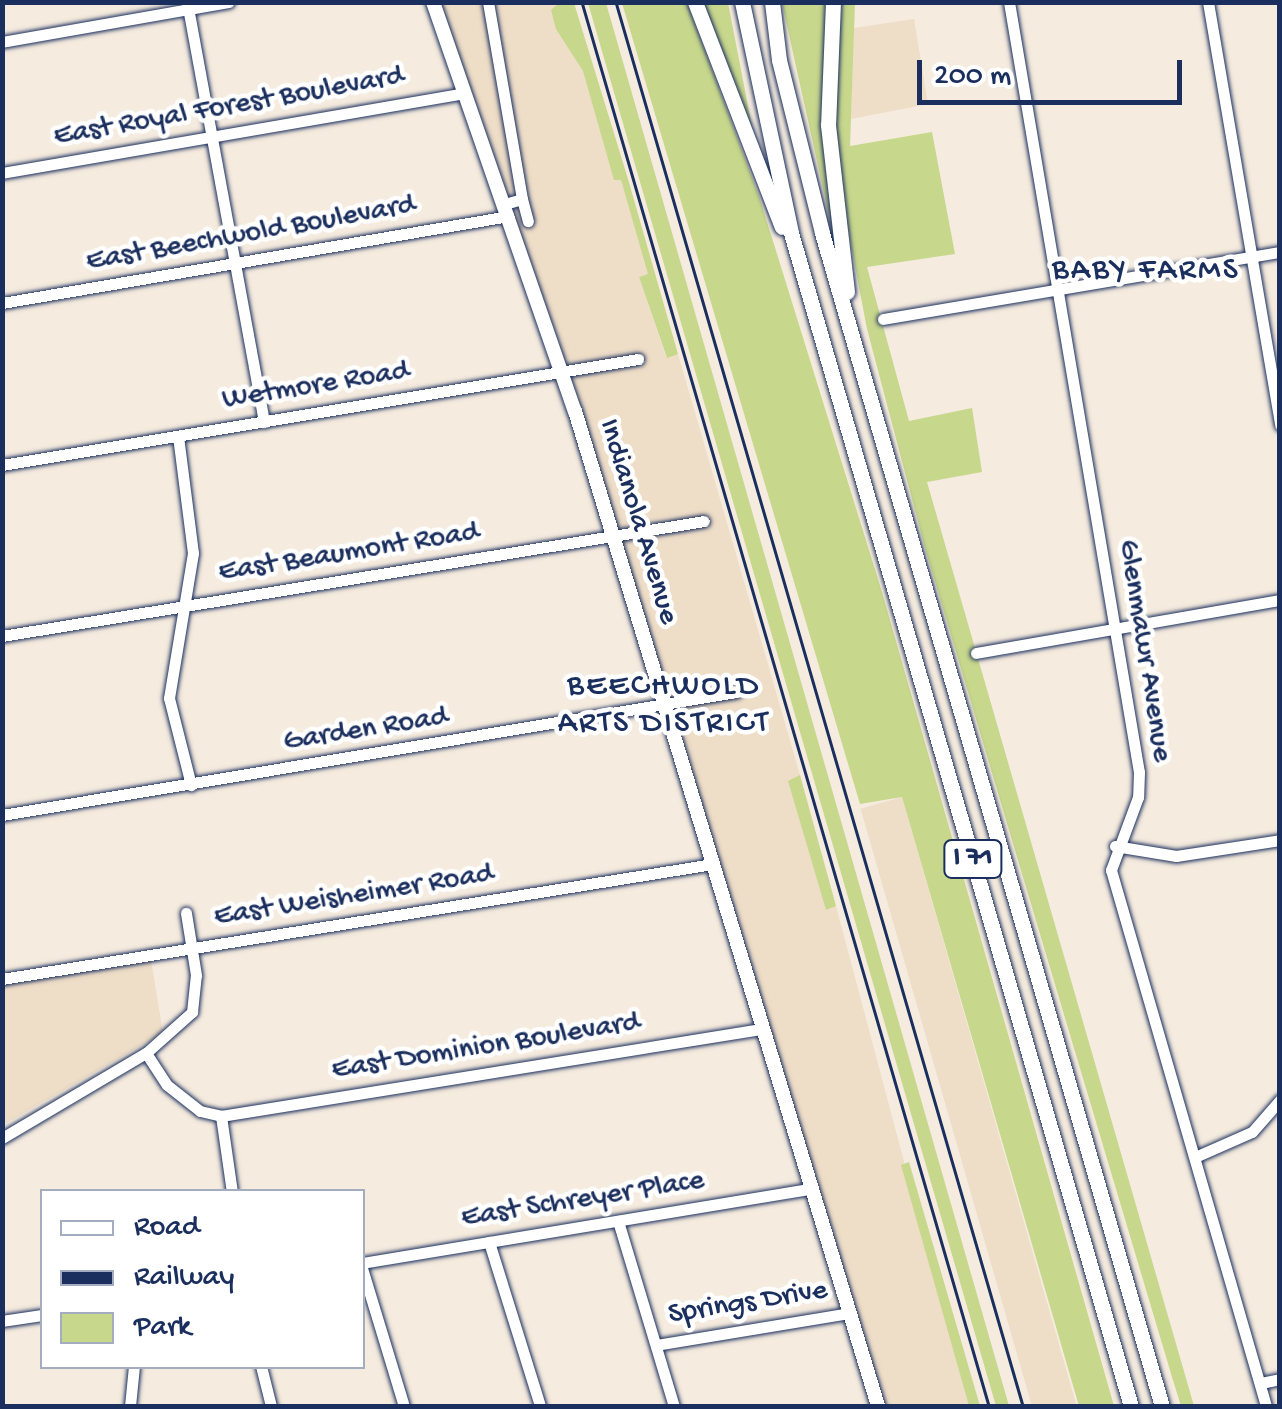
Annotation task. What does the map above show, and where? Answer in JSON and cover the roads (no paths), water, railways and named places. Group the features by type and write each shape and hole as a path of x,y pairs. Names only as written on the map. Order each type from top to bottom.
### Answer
{"highway":[{"path":"695,2 804,278"},
{"name":"I 71","path":"742,2 751,66 804,278 1129,1406"},
{"name":"I 71","path":"772,2 786,94 860,364 1162,1406"},
{"path":"833,2 828,125 860,364"},
{"path":"1132,1300 1174,1406"}],"main road":[{"name":"Indianola Avenue","path":"433,2 562,372 878,1406"}],"street":[{"path":"2,42 188,6 228,2"},
{"path":"488,2 528,221"},
{"name":"Glenmawr Avenue","path":"1010,2 1139,772 1138,797 1115,846 1115,888 1266,1406"},
{"path":"1208,2 1280,425"},
{"path":"188,6 264,422"},
{"name":"East Royal Forest Boulevard","path":"2,172 464,92"},
{"name":"East Beechwold Boulevard","path":"2,304 507,210 522,199"},
{"path":"884,319 1280,252"},
{"name":"Wetmore Road","path":"2,465 638,360"},
{"path":"178,436 193,553 169,698 191,785"},
{"name":"East Beaumont Road","path":"2,636 704,521"},
{"path":"976,653 1280,600"},
{"name":"Garden Road","path":"2,815 736,692"},
{"path":"1115,846 1176,856 1280,840"},
{"name":"East Weisheimer Road","path":"2,979 713,864"},
{"path":"2,1138 146,1053 194,1008 192,948 186,913"},
{"name":"East Dominion Boulevard","path":"220,1116 760,1030"},
{"path":"146,1053 166,1085 200,1111 220,1116 232,1189"},
{"path":"1194,1157 1252,1132 1280,1100"},
{"name":"East Schreyer Place","path":"365,1264 812,1190"},
{"path":"618,1221 674,1406"},
{"path":"489,1242 540,1406"},
{"path":"365,1275 404,1406"},
{"name":"Springs Drive","path":"656,1345 849,1313"},
{"path":"2,1322 40,1315"},
{"path":"130,1406 134,1369"},
{"path":"262,1369 271,1406"},
{"path":"1260,1382 1280,1380"}],"railway":[{"path":"582,2 989,1406"},
{"path":"616,2 1023,1406"}],"district":[{"name":"BABY FARMS","path":"1146,271"},
{"name":"BEECHWOLD ARTS DISTRICT","path":"664,706"}]}
